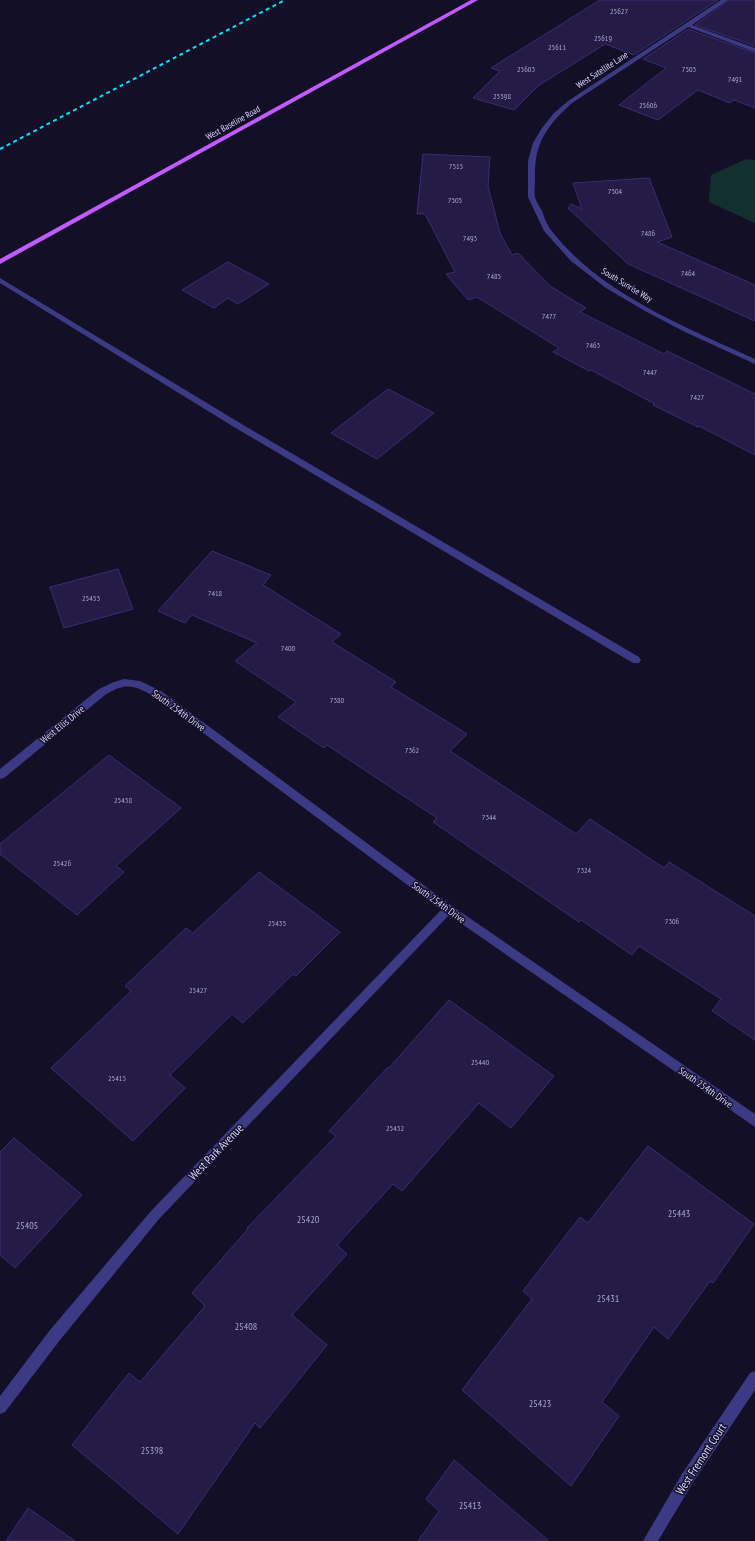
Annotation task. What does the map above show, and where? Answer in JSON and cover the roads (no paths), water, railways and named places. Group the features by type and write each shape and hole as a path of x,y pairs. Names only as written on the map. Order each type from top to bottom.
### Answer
{"main road":[{"name":"West Baseline Road","path":"0,262 475,0"}],"street":[{"name":"West Satellite Lane","path":"528,185 532,155 542,132 552,117 570,102 725,0"},
{"path":"687,25 755,50"},
{"name":"South Sunrise Way","path":"528,185 542,224 556,244 589,274 611,289 651,311 755,362"},
{"path":"0,280 126,359 324,478 636,660"},
{"name":"West Ellis Drive","path":"0,775 102,692 113,685 127,681"},
{"name":"South 254th Drive","path":"127,681 141,684 158,694 448,909 755,1121"},
{"name":"West Park Avenue","path":"0,1408 55,1335 155,1215 448,909"},
{"name":"West Fremont Court","path":"650,1541 687,1479 755,1378"}],"railway":[{"path":"0,149 285,0"}]}
